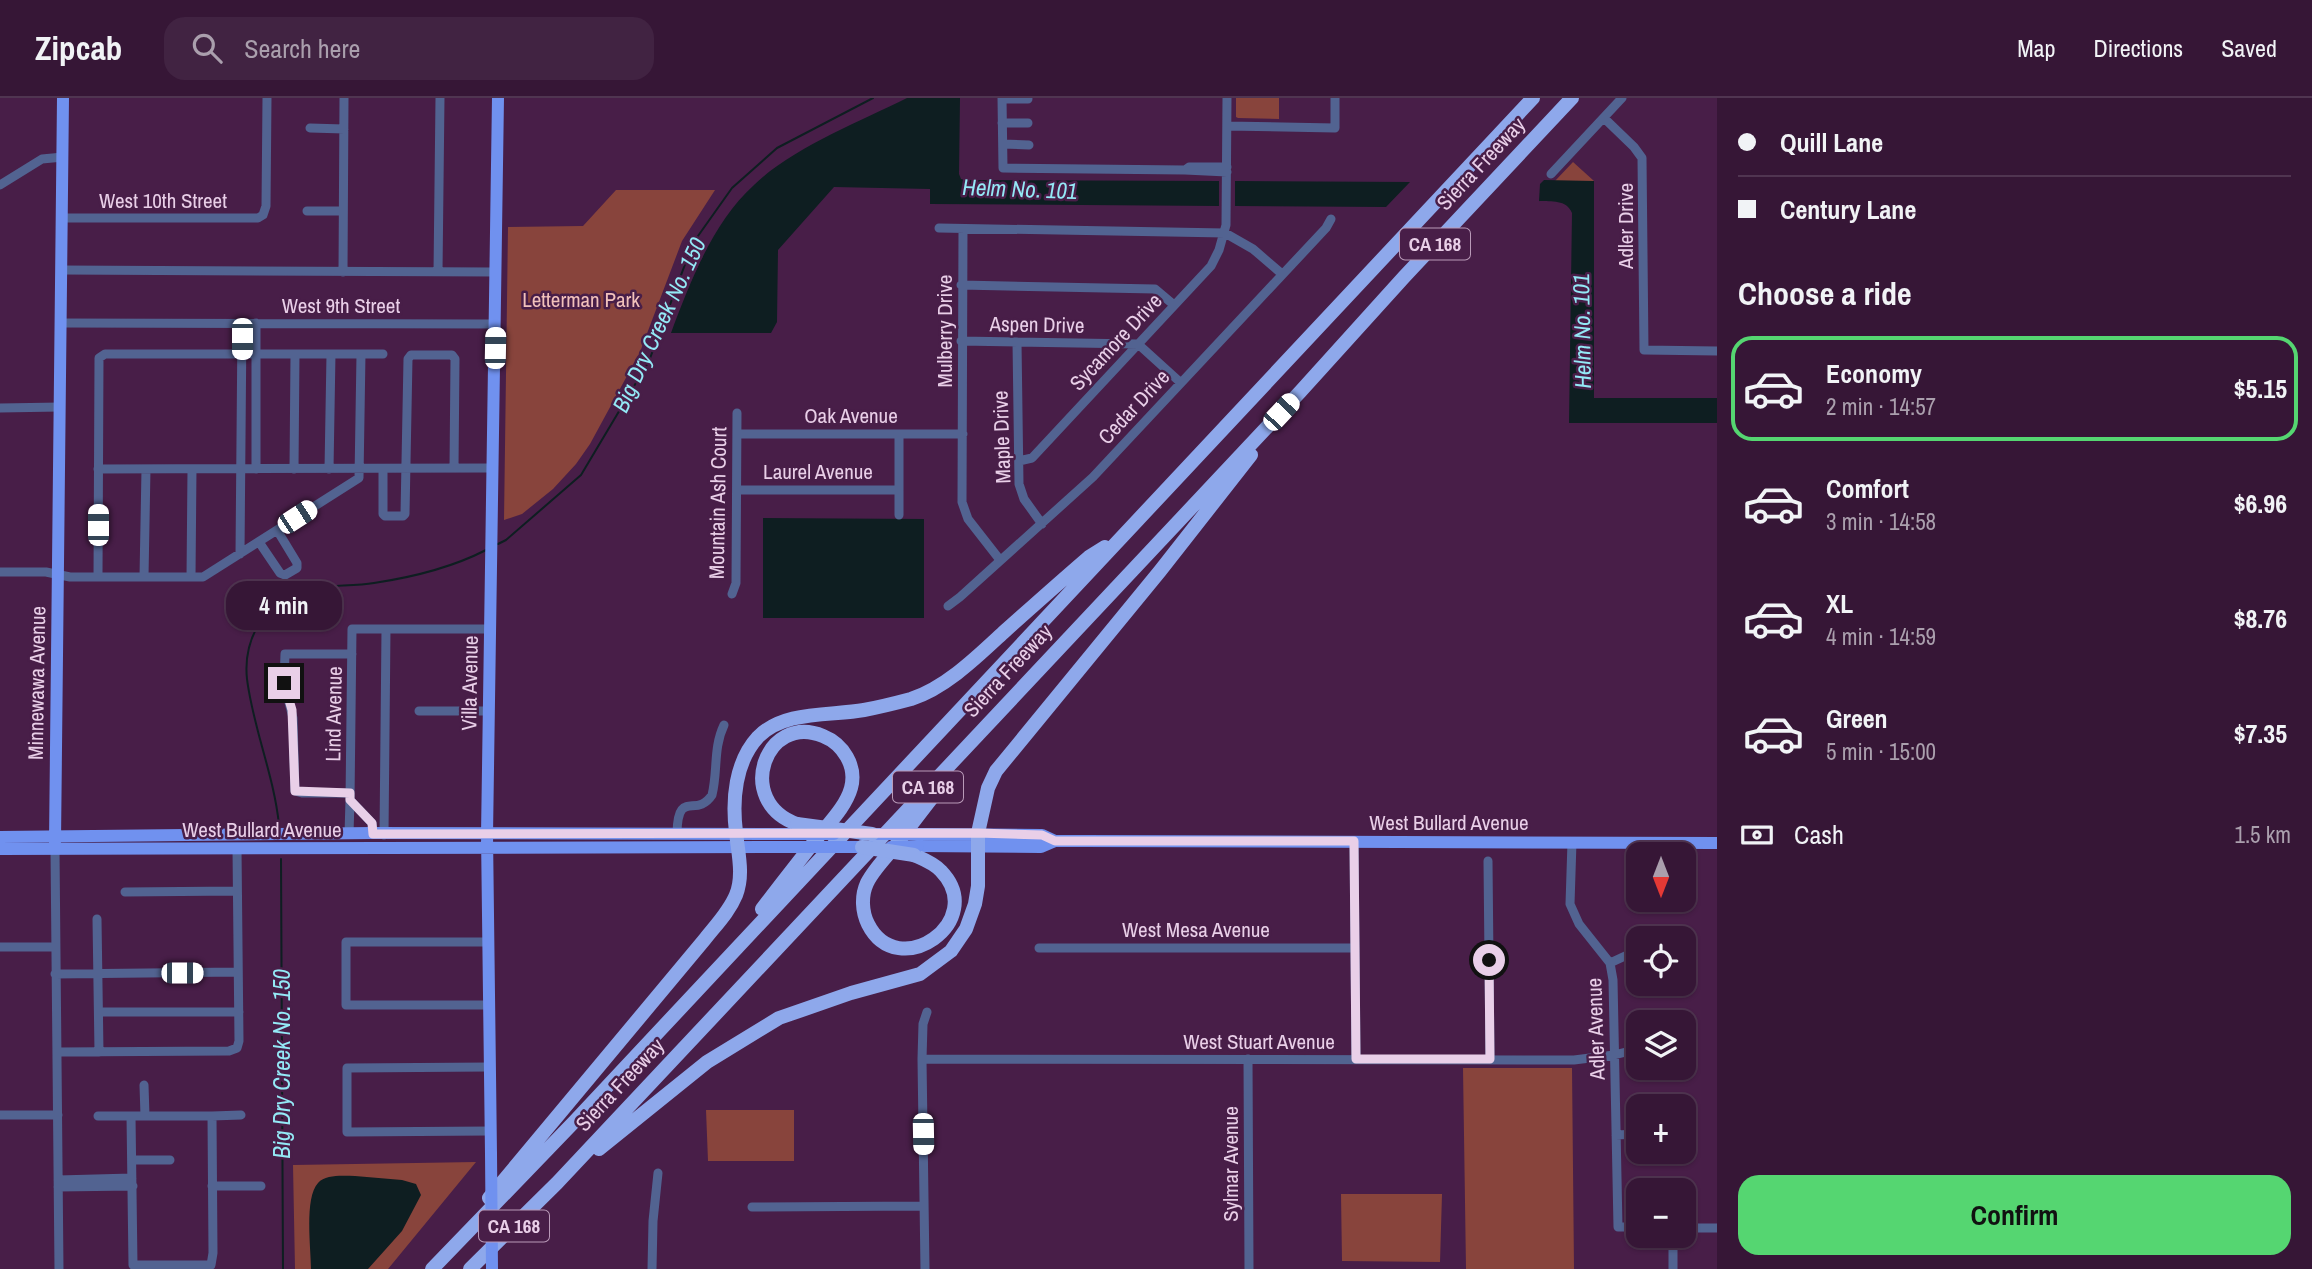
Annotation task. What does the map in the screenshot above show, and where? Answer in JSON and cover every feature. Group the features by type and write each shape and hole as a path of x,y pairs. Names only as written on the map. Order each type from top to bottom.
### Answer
{"highway":[{"name":"Sierra Freeway","path":"431,1269 556,1141 1533,98"},
{"name":"Sierra Freeway","path":"470,1269 557,1183 1300,392 1572,98"},
{"path":"557,1183 707,1062 779,1018 851,993 911,977 940,961 959,941 972,916 978,886 978,840 988,788 996,771 1160,571 1300,392"},
{"path":"431,1269 725,915 736,896 739,881 736,786 747,751 761,734 785,721 862,710 914,698 959,672 1089,556 1119,540"},
{"path":"862,847 916,850 947,879 954,899 953,910 946,928 939,936 922,946 903,948 885,942 867,923 863,905 867,883 1002,707"},
{"path":"707,979 834,817 851,789 851,768 845,753 832,741 816,734 799,733 782,740 770,751 762,768 762,783 768,801 781,816 795,829 872,834"}],"main road":[{"name":"Minnewawa Avenue","path":"55,850 63,98"},
{"name":"Villa Avenue","path":"492,1269 487,841 498,98"},
{"name":"West Bullard Avenue","path":"0,837 379,834 608,847 738,840 795,829"},
{"name":"West Bullard Avenue","path":"0,849 237,849 677,833 783,847 862,847"},
{"path":"608,847 647,839 671,839 677,833"},
{"name":"West Bullard Avenue","path":"872,834 929,834 1041,848 1055,841 1717,843"},
{"path":"102,849 127,843 157,843 166,835"},
{"path":"237,849 244,842 272,842 306,835"},
{"name":"West Bullard Avenue","path":"916,850 978,840"}],"street":[{"name":"West 10th Street","path":"62,218 253,219 263,215 266,206 267,98"},
{"path":"343,272 344,98"},
{"path":"438,272 440,98"},
{"path":"1225,233 1227,98"},
{"path":"1227,126 1335,128 1335,98"},
{"path":"1551,174 1622,98"},
{"path":"1028,99 1002,99 1003,168 1227,170"},
{"name":"Adler Drive","path":"1604,118 1642,158 1644,350 1717,351"},
{"path":"1003,123 1028,123"},
{"path":"310,128 344,129"},
{"path":"1003,144 1030,145"},
{"path":"0,185 42,159 63,157"},
{"path":"307,211 343,211"},
{"name":"Cedar Drive","path":"948,606 1093,477 1326,228 1331,219"},
{"path":"939,228 1225,233 1253,249 1282,274"},
{"name":"Mulberry Drive","path":"963,229 962,502 968,519 1000,560"},
{"name":"Sycamore Drive","path":"1018,461 1032,458 1211,266 1225,233"},
{"path":"61,270 495,272"},
{"path":"961,285 1155,289 1174,305"},
{"name":"West 9th Street","path":"61,323 495,324"},
{"path":"240,554 242,323"},
{"path":"256,323 256,469"},
{"name":"Aspen Drive","path":"961,341 1138,345"},
{"name":"Maple Drive","path":"1017,342 1018,484 1024,499 1042,524"},
{"path":"1138,345 1181,383"},
{"path":"98,577 99,358 105,354 383,354"},
{"path":"294,469 295,354"},
{"path":"330,469 331,354"},
{"path":"0,572 98,577 203,578 359,478 360,354"},
{"path":"383,469 383,513 385,516 403,516 408,359 411,355 452,355 455,359 454,468"},
{"path":"0,408 60,407"},
{"name":"Mountain Ash Court","path":"732,594 736,583 737,413"},
{"name":"Oak Avenue","path":"738,434 964,434"},
{"path":"899,434 899,515"},
{"path":"98,469 493,468"},
{"path":"144,577 146,469"},
{"path":"191,578 192,469"},
{"name":"Laurel Avenue","path":"737,490 899,490"},
{"path":"259,542 280,573 285,575 297,568 297,563 277,530"},
{"name":"Lind Avenue","path":"349,834 352,629 386,629"},
{"path":"379,834 386,629 490,629"},
{"path":"352,654 285,654 284,683 292,710 295,791 350,796 379,834"},
{"path":"419,711 489,711"},
{"path":"677,833 677,816 680,809 702,804 712,795 717,744 724,725"},
{"path":"1354,841 1356,1059"},
{"name":"Adler Avenue","path":"1572,842 1570,904 1578,924 1610,963 1613,979 1618,1227 1626,1227"},
{"path":"57,1052 229,1051 237,1048 237,849"},
{"name":"Minnewawa Avenue","path":"55,850 59,1269"},
{"path":"1488,861 1490,1059"},
{"path":"125,892 237,891"},
{"path":"97,919 99,1052"},
{"path":"488,942 346,942 346,1005 489,1005"},
{"path":"0,947 55,947"},
{"name":"West Mesa Avenue","path":"1039,948 1353,948"},
{"path":"1610,963 1626,956"},
{"path":"55,974 238,972"},
{"path":"99,1012 239,1012"},
{"path":"925,1269 922,1059 923,1024 928,1012"},
{"name":"West Stuart Avenue","path":"922,1059 1574,1060 1626,1052"},
{"name":"Sylmar Avenue","path":"1248,1059 1249,1269"},
{"path":"489,1067 346,1068 347,1132 490,1131"},
{"path":"144,1085 145,1116"},
{"path":"0,1115 58,1115"},
{"path":"98,1116 241,1115"},
{"path":"131,1116 133,1265 211,1265 212,1116"},
{"path":"1616,1135 1626,1135"},
{"path":"132,1160 170,1160"},
{"path":"652,1269 658,1173"},
{"path":"58,1183 132,1182"},
{"path":"212,1186 261,1186"},
{"path":"752,1207 924,1206"},
{"path":"1696,1228 1717,1228"},
{"path":"1673,1248 1673,1269"}],"green space":[{"path":"1236,98 1279,98 1279,119 1238,118"},
{"path":"1573,162 1594,181 1555,181"},
{"name":"Letterman Park","path":"616,190 715,190 682,241 640,352 590,444 553,489 522,514 504,520 508,227 583,226"},
{"path":"1463,1068 1572,1068 1574,1269 1466,1269"},
{"path":"706,1110 794,1110 794,1161 708,1161"},
{"path":"476,1162 388,1269 295,1269 293,1165"},
{"path":"1341,1194 1442,1194 1440,1262 1342,1261"}],"water":[{"name":"Helm No. 101","path":"907,98 960,98 961,179 1219,181 1219,206 930,204 930,189 834,187 778,250 777,322 771,333 671,333 704,254 726,217 754,185 806,148"},
{"name":"Helm No. 101","path":"1544,180 1594,181 1594,398 1717,398 1717,423 1569,423 1572,213 1562,203 1539,201 1540,184"},
{"path":"1235,181 1410,182 1386,207 1235,206"},
{"path":"763,518 924,519 924,618 763,618"},
{"path":"355,1176 402,1180 416,1184 421,1195 402,1231 368,1269 311,1269 310,1212 314,1190 325,1178"}],"waterway":[{"name":"Big Dry Creek No. 150","path":"498,544 581,475 649,361 693,243 732,188 777,148 873,98"},
{"name":"Big Dry Creek No. 150","path":"279,825 247,679 248,651 258,625 266,614 276,604 300,591 403,578 446,567 486,550"},
{"name":"Big Dry Creek No. 150","path":"281,859 283,1269"}],"route":[{"path":"284,683 293,718 295,791 350,793 350,800 372,823 373,834 978,833 1042,835 1055,841 1354,841 1356,1059 1490,1059 1489,960"}]}
